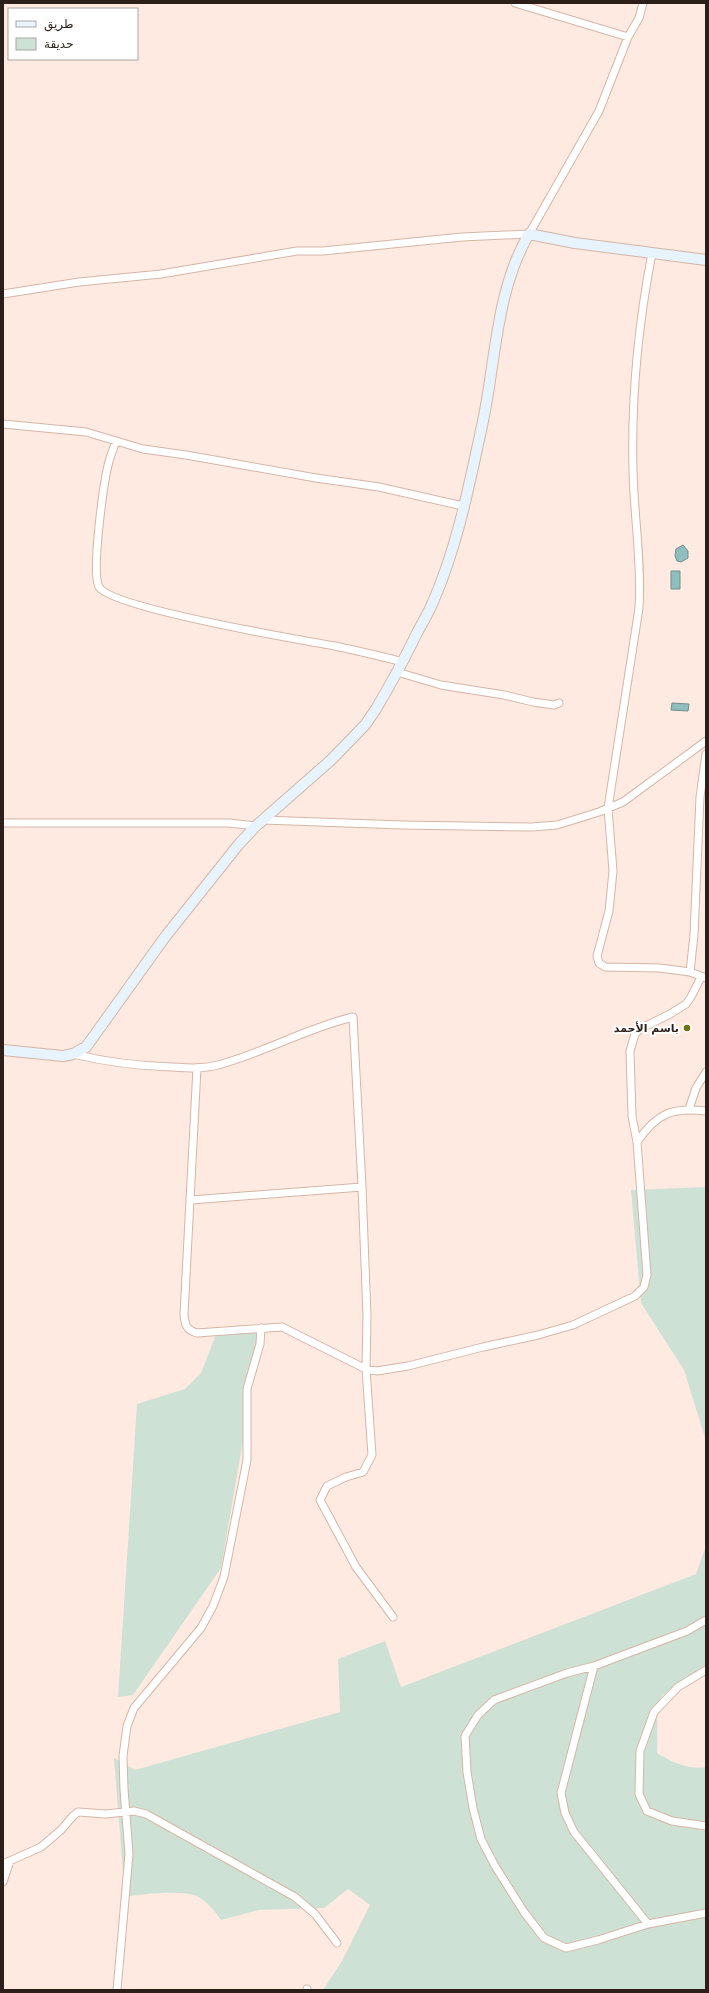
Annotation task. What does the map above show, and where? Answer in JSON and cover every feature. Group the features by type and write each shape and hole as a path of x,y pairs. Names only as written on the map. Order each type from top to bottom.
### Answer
{"street":[{"path":"515,3 628,38"},
{"path":"3,1050 63,1056 73,1054 86,1047 94,1038 165,936 259,823 304,784 365,725 376,709 403,662 440,586 463,506 483,419 494,352 515,262 529,234 599,111 628,38 639,18 643,3"},
{"path":"3,294 79,282 161,274 297,251 323,251 462,237 529,234 575,243 706,260"},
{"path":"197,1068 184,1314 187,1328 190,1331 198,1333 282,1327 366,1369 377,1371 408,1366 538,1335 573,1325 635,1296 644,1287 647,1275 637,1142 632,1116 630,1051 633,1039 640,1029 665,1017 686,1004 703,977 690,972 660,968 602,966 599,963 597,956 609,911 613,871 608,808 638,608 640,580 633,472 632,401 641,311 652,253"},
{"path":"3,424 86,432 143,449 378,487 463,506"},
{"path":"116,441 110,458 104,486 98,549 97,579 102,590 132,603 176,615 358,651 403,662"},
{"path":"397,672 442,685 504,695 533,702 554,705 559,703"},
{"path":"3,823 259,823 532,827 557,825 622,802 706,741"},
{"path":"690,972 694,935 700,797 704,759 706,754"},
{"path":"73,1054 108,1063 150,1067 197,1068 218,1065 256,1053 295,1036 353,1017 367,1316 366,1369 372,1455 363,1472 346,1477 327,1486 320,1500 356,1567 393,1617"},
{"path":"689,1109 696,1088 706,1072"},
{"path":"637,1142 645,1130 658,1119 675,1110 689,1109 706,1111"},
{"path":"191,1200 362,1187"},
{"path":"117,1990 129,1860 123,1756 127,1726 134,1708 201,1628 214,1606 224,1577 247,1460 247,1389 260,1344 261,1328"},
{"path":"706,1620 687,1631 594,1666 568,1673 494,1700 478,1715 466,1736 467,1772 481,1839 524,1912 544,1938 566,1948 598,1940 648,1924 706,1913"},
{"path":"594,1666 561,1793 564,1814 574,1832 648,1924"},
{"path":"706,1670 678,1687 654,1712 640,1751 639,1794 647,1811 672,1821 706,1826"},
{"path":"3,1882 6,1863 41,1846 62,1830 78,1812 106,1814 127,1810 146,1814 296,1897 315,1914 337,1943"}],"green space":[{"path":"706,1187 706,1441 684,1370 641,1303 631,1190"},
{"path":"263,1324 221,1568 133,1695 118,1697 137,1404 185,1389 201,1373 217,1332"},
{"path":"706,1546 706,1673 679,1684 666,1692 662,1697 659,1702 658,1713 657,1753 674,1762 687,1766 699,1768 706,1767 706,1990 323,1990 342,1961 370,1905 348,1889 324,1908 259,1910 221,1920 205,1902 194,1895 170,1893 125,1897 114,1758 135,1770 340,1712 338,1659 385,1641 401,1687 696,1574"}],"water":[{"path":"683,545 688,551 688,558 681,562 677,561 675,556 676,549"},
{"path":"671,571 680,571 680,589 671,589"},
{"path":"672,703 689,704 688,711 671,710"}],"place":[{"name":"باسم الأحمد","path":"687,1028"}]}
